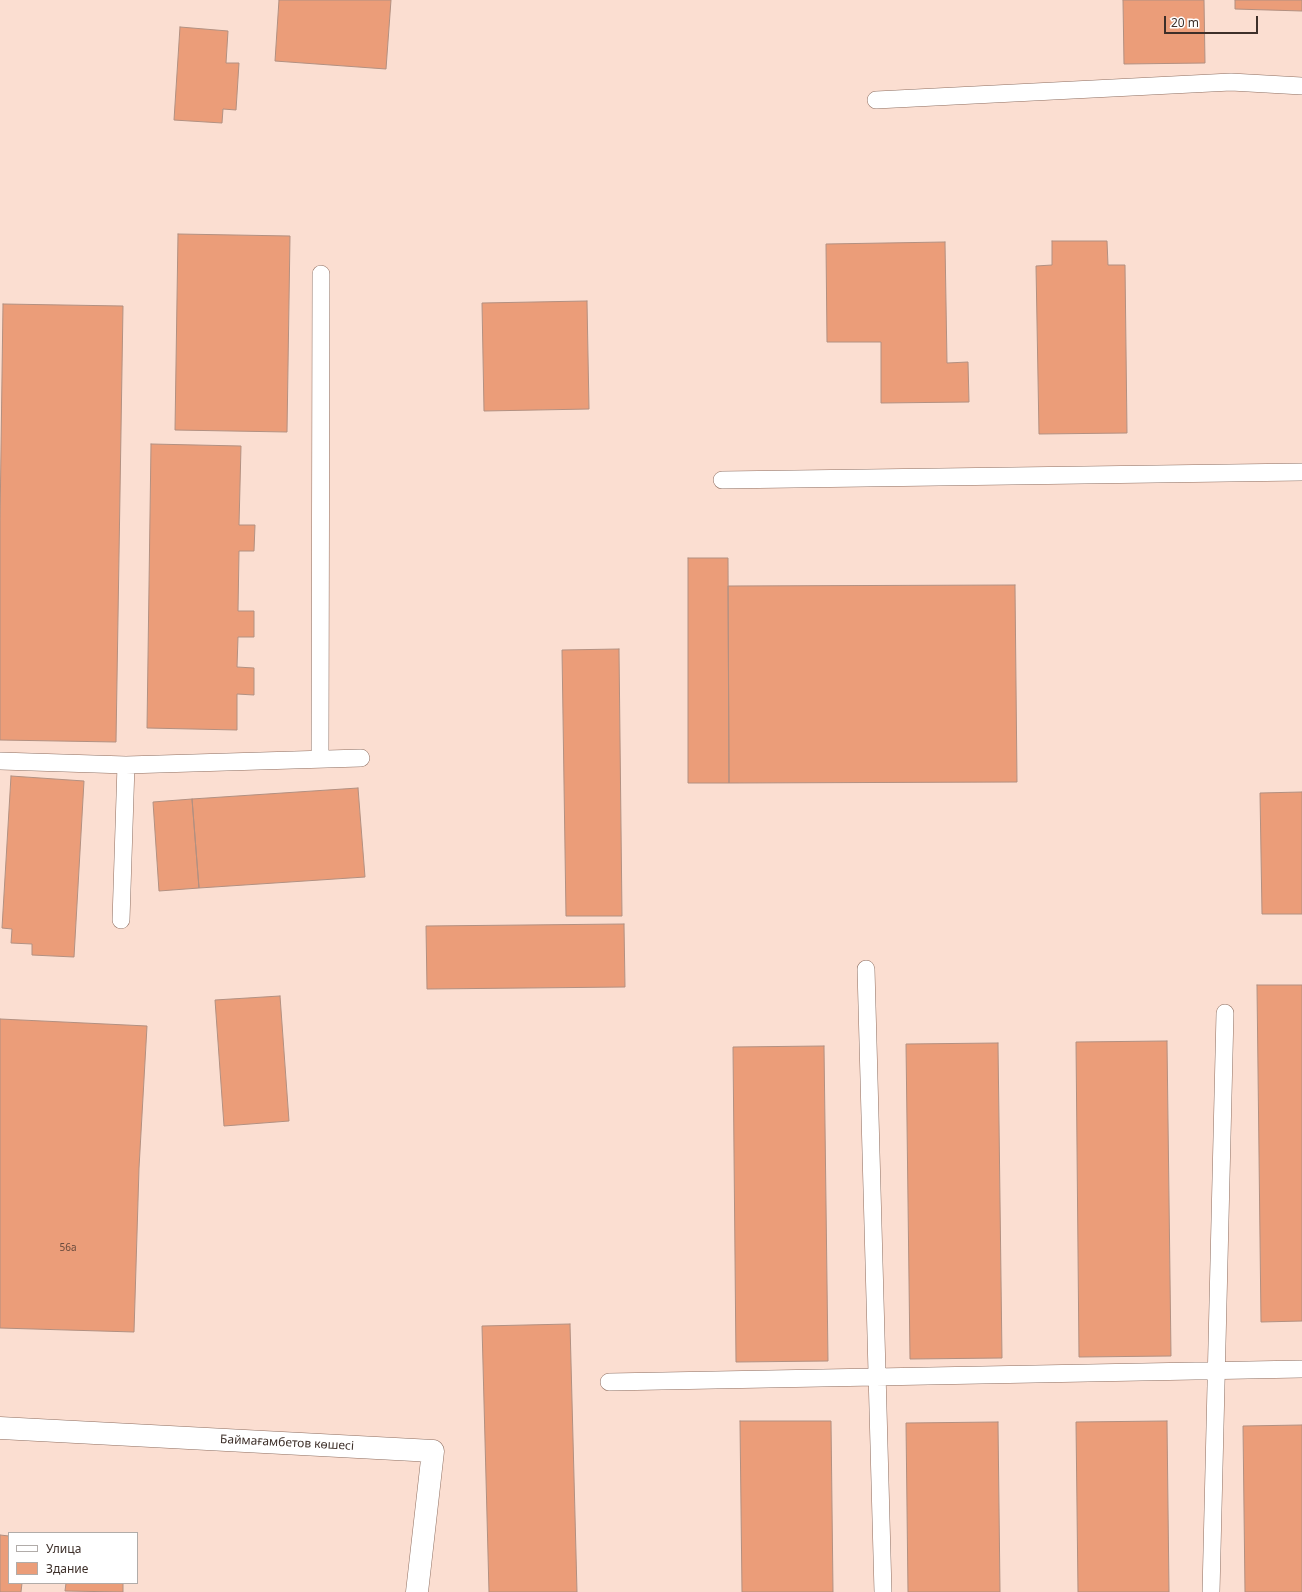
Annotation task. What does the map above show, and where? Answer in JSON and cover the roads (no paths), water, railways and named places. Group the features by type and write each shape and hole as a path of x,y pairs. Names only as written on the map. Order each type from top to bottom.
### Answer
{"street":[{"name":"Баймағамбетов көшесі","path":"0,1428 433,1451 416,1592"}],"lane":[{"path":"876,100 1231,82 1302,86"},
{"path":"320,759 321,274"},
{"path":"722,480 1302,472"},
{"path":"0,761 126,765 361,758"},
{"path":"121,920 126,765"},
{"path":"866,969 883,1592"},
{"path":"1211,1592 1225,1013"},
{"path":"609,1382 1302,1369"}]}
